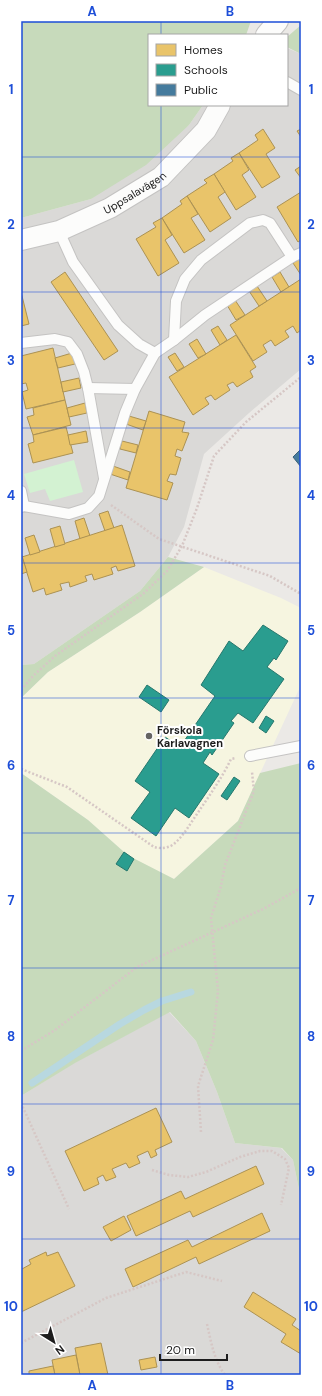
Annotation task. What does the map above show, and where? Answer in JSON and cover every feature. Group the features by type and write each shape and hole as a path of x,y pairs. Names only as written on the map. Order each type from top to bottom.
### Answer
{"street":[{"path":"267,34 278,21"},
{"name":"Uppsalavägen","path":"21,240 59,231 110,208 161,177 206,130 219,106"}],"lane":[{"path":"288,83 301,90"},
{"path":"21,491 23,506 69,514 88,508 99,496 125,413 135,389 155,353 174,340 205,315 296,255 270,223 263,220 250,223 201,260 185,279 176,301 174,340"},
{"path":"59,231 73,262 118,325 139,344 155,353"},
{"path":"21,343 55,339 68,342 77,354 88,388 104,481"},
{"path":"88,388 135,389"},
{"path":"250,756 301,746"}],"path":[{"path":"21,690 33,676 55,656 143,594 167,571 182,546 197,508 214,456 246,422 301,377"},
{"path":"99,496 159,539 270,576 301,594"},
{"path":"21,769 66,787 154,848 159,849 174,844 226,771 231,759 250,756 254,791 225,865 221,886 211,918 218,991 213,1040 198,1086 201,1132"},
{"path":"21,1050 55,1030 138,967 262,909 301,888"},
{"path":"21,1103 69,1209"},
{"path":"152,1170 169,1175 188,1177 206,1172 240,1157 260,1151 272,1151 285,1159 289,1168 281,1205"},
{"path":"21,1343 106,1298 186,1272 222,1281"},
{"path":"207,1324 212,1350 220,1368 225,1375"}],"shaded area":[{"path":"21,21 251,21 246,34 148,34 148,106 202,106 189,125 146,165 91,199 21,218"},
{"path":"301,25 301,54 288,48 288,36"},
{"path":"288,48 301,54 301,369 204,454 184,527 168,557 140,591 34,664 21,665 21,218 91,199 189,125 202,106 288,106"},
{"path":"168,557 204,567 140,612 48,672 21,698 21,665 34,664 140,591"},
{"name":"Förskola Karlavagnen","path":"204,567 281,598 301,608 301,685 238,821 174,879 134,859 88,820 21,773 21,698 48,672 140,612"},
{"path":"301,763 301,1199 293,1160 282,1148 235,1143 217,1092 196,1041 170,1012 75,1063 21,1096 21,773 88,820 124,852 174,879 238,821 260,773"},
{"path":"169,1012 196,1041 217,1092 235,1143 281,1148 293,1160 301,1199 301,1375 21,1375 21,1096 74,1063"}],"green space":[{"path":"74,460 83,492 50,501 45,489 30,493 24,474"}],"building: Homes":[{"path":"263,129 275,148 266,154 280,177 262,188 239,153 258,140 255,135"},
{"path":"301,129 301,137 297,131"},
{"path":"239,153 249,170 242,175 256,197 236,210 214,174 233,161 231,158"},
{"path":"301,166 301,178 295,170"},
{"path":"214,174 225,192 218,197 231,218 210,232 187,196 207,183 204,180"},
{"path":"301,192 301,240 298,242 277,207"},
{"path":"187,196 198,214 191,218 205,240 184,253 162,218 182,204 180,201"},
{"path":"162,218 172,235 165,240 179,263 158,276 136,239 156,227 153,223"},
{"path":"301,258 301,275 293,263"},
{"path":"65,272 118,351 104,360 51,282"},
{"path":"280,272 289,287 281,292 272,277"},
{"path":"301,279 301,330 297,333 293,326 285,331 289,337 275,346 271,340 263,345 267,352 253,361 230,325"},
{"path":"257,286 267,301 259,306 249,291"},
{"path":"21,292 29,324 21,326"},
{"path":"235,300 245,315 236,320 227,305"},
{"path":"218,326 227,340 220,345 211,330"},
{"path":"236,335 256,367 250,371 253,377 237,387 233,382 227,385 230,390 215,400 211,395 205,398 209,404 193,415 169,377"},
{"path":"197,339 206,354 198,358 189,344"},
{"path":"53,348 65,400 26,409 22,392 28,390 26,383 21,384 21,356"},
{"path":"72,353 75,364 58,368 55,358"},
{"path":"175,353 184,367 177,371 168,357"},
{"path":"79,378 81,388 63,392 61,382"},
{"path":"65,400 71,425 33,435 27,417 34,415 33,408"},
{"path":"85,403 87,413 69,417 67,408"},
{"path":"149,411 185,422 182,432 189,433 182,451 177,449 175,456 181,458 176,475 170,474 167,481 173,483 167,500 126,488"},
{"path":"129,416 146,421 143,430 126,424"},
{"path":"66,427 73,453 33,463 28,444 34,442 33,435"},
{"path":"86,431 88,442 70,445 68,435"},
{"path":"122,441 138,445 136,453 120,449"},
{"path":"113,466 130,472 128,480 110,474"},
{"path":"108,511 114,528 105,531 99,514"},
{"path":"84,518 90,536 80,539 75,521"},
{"path":"122,525 135,566 118,571 116,566 111,568 113,574 94,580 92,574 85,576 87,581 70,587 69,582 60,584 62,590 46,595 44,588 33,592 22,557"},
{"path":"60,526 65,544 55,547 50,529"},
{"path":"34,535 40,552 30,555 25,538"},
{"path":"21,553 27,572 21,574"},
{"path":"156,1108 172,1142 155,1150 157,1155 151,1158 148,1151 137,1156 140,1163 129,1168 126,1163 112,1169 116,1177 106,1181 103,1175 97,1178 99,1184 84,1191 65,1151"},
{"path":"256,1166 264,1184 193,1217 190,1211 136,1236 127,1216 181,1191 185,1199"},
{"path":"262,1213 270,1231 199,1264 196,1257 133,1287 125,1269 188,1240 192,1247"},
{"path":"124,1216 131,1230 111,1241 103,1227"},
{"path":"46,1252 47,1256 58,1252 75,1286 21,1312 21,1268 22,1269 31,1264 29,1260"},
{"path":"253,1292 296,1319 292,1325 301,1331 301,1354 281,1342 286,1334 244,1307"},
{"path":"101,1343 108,1375 80,1375 75,1348"},
{"path":"76,1355 80,1375 55,1375 52,1360"},
{"path":"155,1357 157,1367 141,1370 139,1360"},
{"path":"53,1366 55,1375 29,1375 29,1371"}],"building: Schools":[{"path":"263,625 288,641 276,660 274,658 267,667 284,679 253,723 238,713 231,721 234,723 212,755 210,752 203,763 219,774 189,818 175,808 156,836 131,818 150,792 135,781 165,737 180,747 215,696 201,685 229,641 243,651"},
{"path":"147,685 169,700 161,712 139,697"},
{"path":"266,716 274,721 266,733 259,728"},
{"path":"234,777 240,781 227,800 221,796"},
{"path":"124,852 134,859 127,871 116,864"}],"building: Public":[{"path":"301,449 301,467 293,457"}],"waterway":[{"path":"32,1083 120,1024 144,1010 162,1001 191,992"}],"place":[{"name":"Förskola Karlavagnen","path":"149,736"}]}
